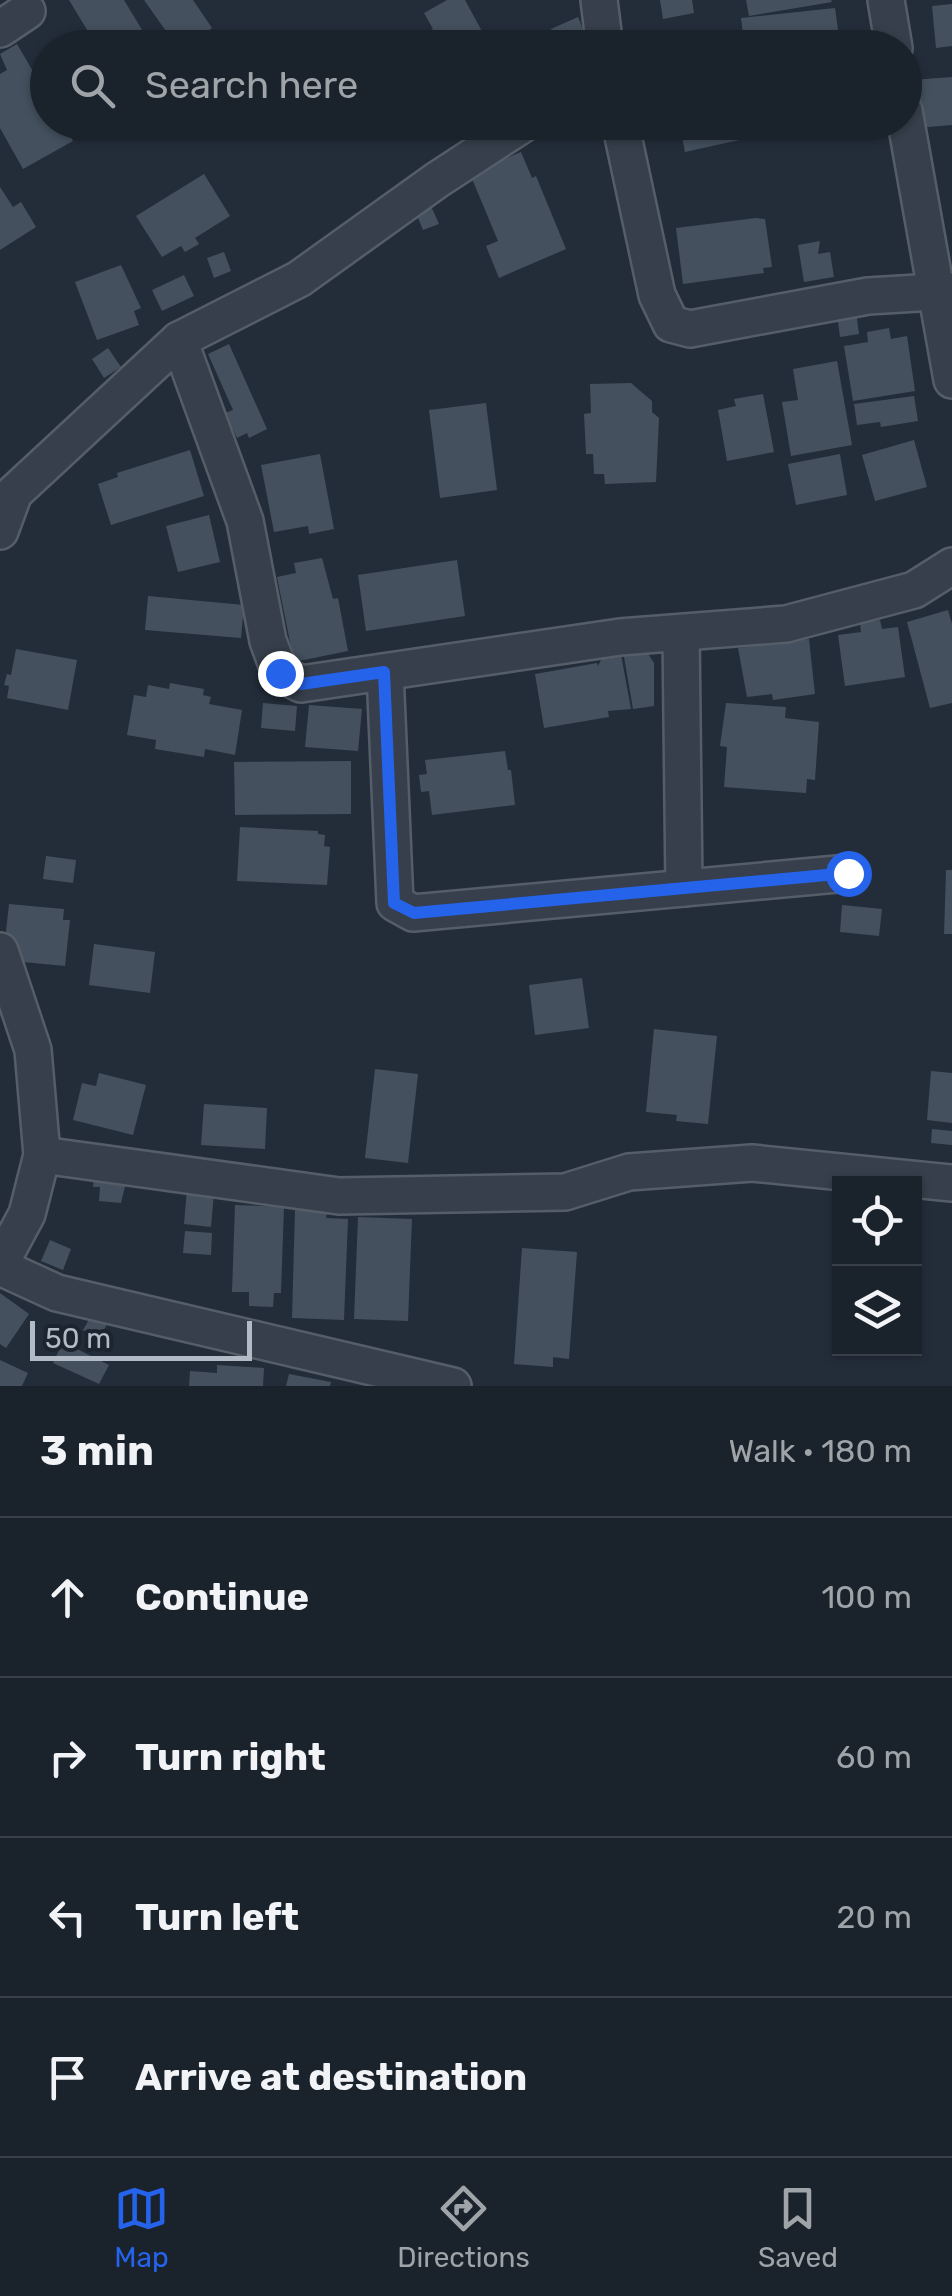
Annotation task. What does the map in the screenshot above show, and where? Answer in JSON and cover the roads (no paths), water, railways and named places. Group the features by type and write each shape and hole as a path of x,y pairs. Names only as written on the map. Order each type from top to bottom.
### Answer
{"street":[{"path":"599,0 603,30"},
{"path":"886,0 891,30"},
{"path":"0,531 14,493 180,340 300,279 498,140"},
{"path":"624,140 657,295 671,324 690,329 868,296 943,292"},
{"path":"910,140 943,292 952,380"},
{"path":"180,340 245,521 268,640 280,673 301,684 620,637 786,624 914,590 952,566"},
{"path":"682,634 684,888"},
{"path":"384,672 394,903 414,913 848,873"},
{"path":"0,950 33,1050 42,1154 27,1214 0,1266 57,1294 452,1386"},
{"path":"42,1154 339,1196 565,1192 630,1172 752,1163 952,1183"}]}
